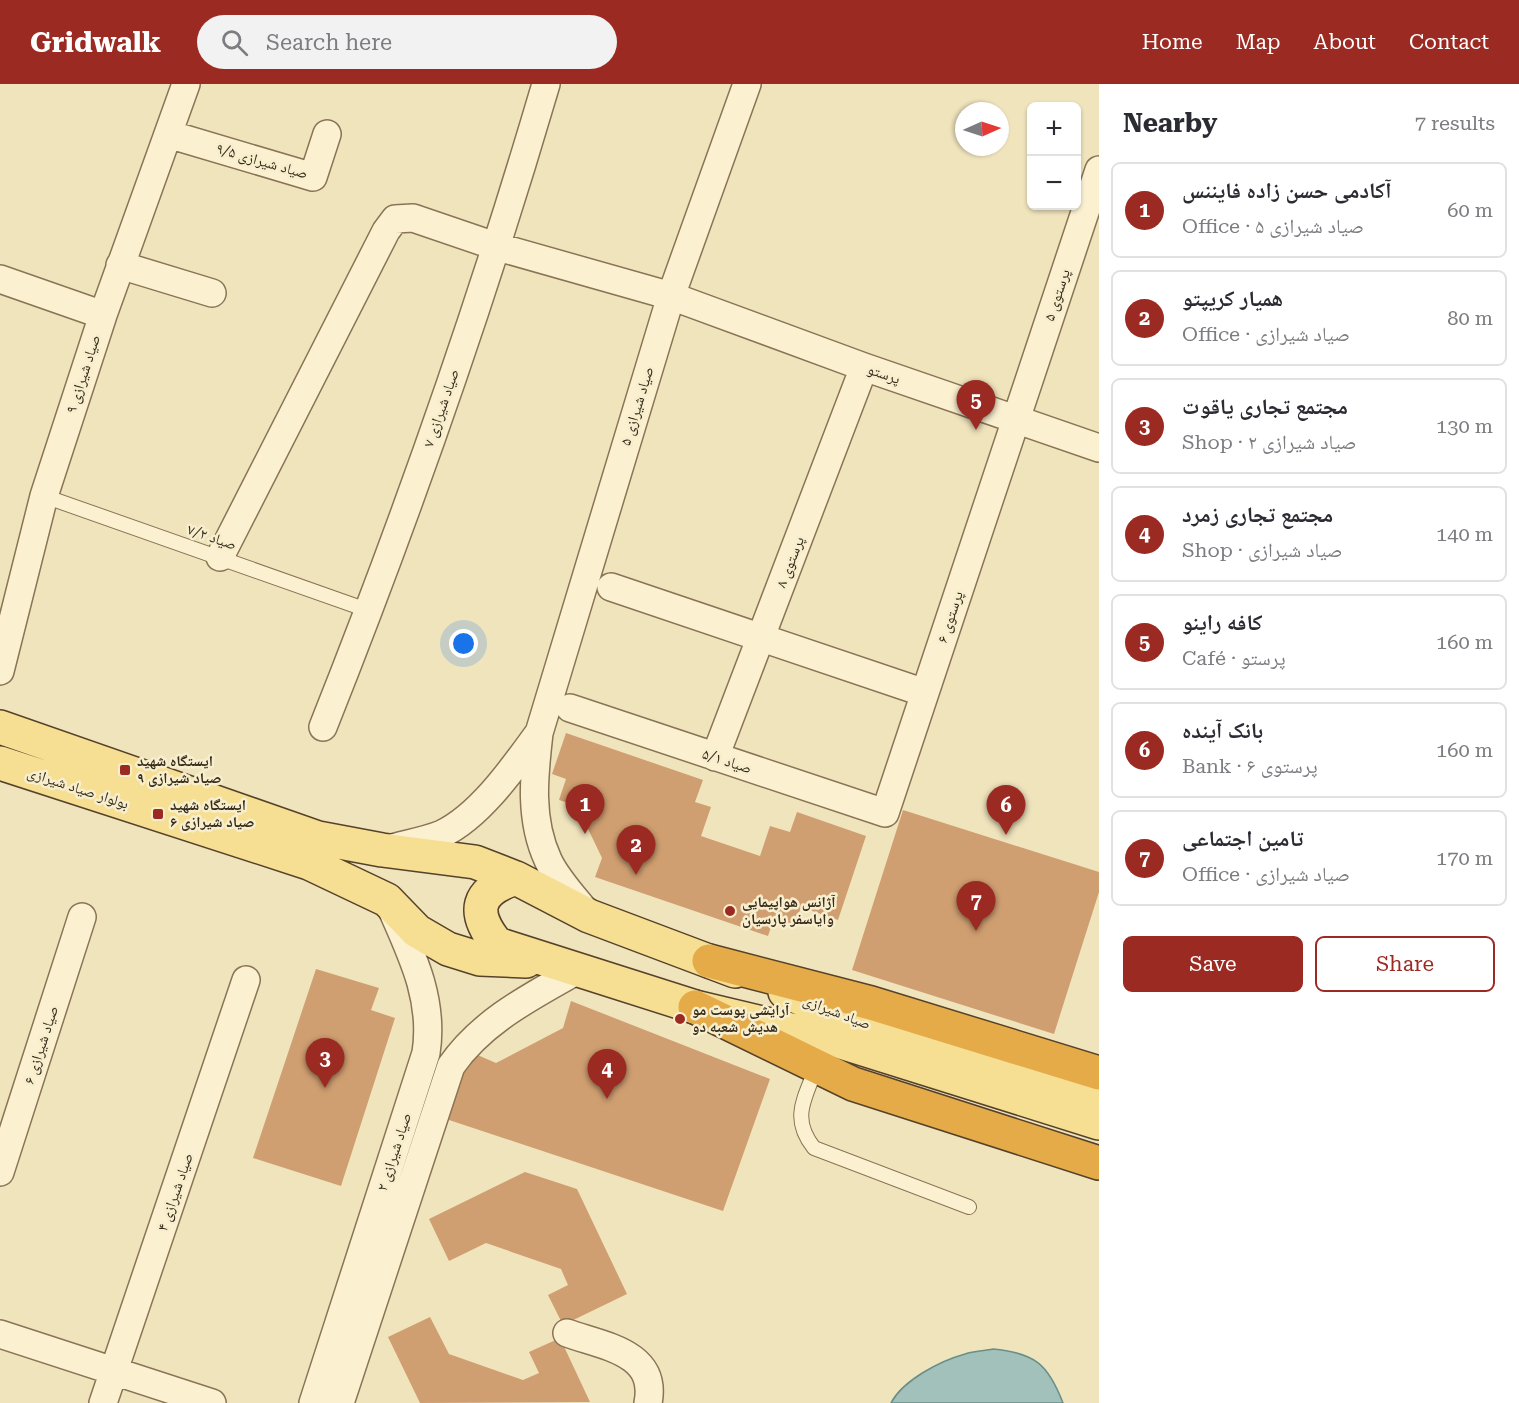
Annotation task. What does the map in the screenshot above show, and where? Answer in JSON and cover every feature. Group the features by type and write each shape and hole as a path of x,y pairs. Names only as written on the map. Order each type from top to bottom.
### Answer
{"highway":[{"path":"709,961 871,1003 1099,1072"},
{"path":"695,1007 853,1084 1099,1163"}],"main road":[{"name":"بولوار صیاد شیرازی","path":"0,727 318,838 382,850 475,861 516,878"},
{"name":"بولوار صیاد شیرازی","path":"0,763 309,862 387,900 417,931 448,949 480,959 565,966"},
{"name":"صیاد شیرازی","path":"516,878 589,916 709,961 852,1019 1099,1098"},
{"path":"516,878 495,885 482,903 483,926 497,944 565,966"},
{"name":"صیاد شیرازی","path":"565,966 695,1007 841,1042 1099,1123"}],"street":[{"name":"صیاد شیرازی ۹","path":"0,670 44,496 120,265 186,84"},
{"name":"صیاد شیرازی ۷","path":"323,727 369,611 498,247 546,84"},
{"name":"صیاد شیرازی ۵","path":"589,916 548,861 536,822 533,784 538,733 671,296 747,84"},
{"name":"صیاد شیرازی ۹/۵","path":"168,134 313,177 327,134"},
{"name":"پرستوی ۵","path":"1016,420 1099,170"},
{"name":"پرستو","path":"220,557 386,231 395,219 413,218 498,247 671,296 864,367 1099,448"},
{"path":"120,265 212,293"},
{"path":"0,279 103,315"},
{"name":"پرستوی ۸","path":"715,757 864,367"},
{"name":"پرستوی ۶","path":"885,813 1016,420"},
{"path":"611,587 925,693"},
{"name":"صیاد ۵/۱","path":"570,708 885,813"},
{"name":"صیاد شیرازی ۵","path":"382,850 442,833 482,803 506,778 538,733"},
{"name":"صیاد شیرازی ۲","path":"313,1403 426,1053 430,1028 425,995 415,961 387,900"},
{"name":"صیاد شیرازی ۶","path":"0,1172 82,917"},
{"name":"صیاد شیرازی ۲","path":"340,1403 452,1066 464,1047 492,1022 565,966"},
{"name":"صیاد شیرازی ۴","path":"103,1403 246,980"},
{"path":"567,1333 631,1357 642,1364 648,1377 648,1403"},
{"path":"0,1335 212,1403"}],"lane":[{"name":"صیاد ۷/۲","path":"44,496 369,611"},
{"path":"817,1066 801,1108 800,1119 803,1134 814,1148 969,1207"}],"water":[{"path":"993,1349 1020,1354 1038,1363 1052,1379 1063,1403 891,1403 913,1379 945,1361 972,1352"}],"building":[{"path":"566,733 703,780 695,802 711,807 701,836 760,856 770,826 790,832 797,812 866,836 838,920 801,907 795,925 774,918 768,936 595,877 602,858 577,806 559,800 566,779 552,774"},
{"path":"903,810 1099,872 1099,892 1054,1034 852,970"},
{"path":"316,969 379,988 371,1010 395,1018 341,1186 253,1158"},
{"path":"571,1001 770,1079 723,1211 446,1119 466,1050 496,1063 563,1028"},
{"path":"525,1172 577,1189 627,1294 563,1325 548,1295 568,1285 561,1269 486,1243 449,1261 429,1219"},
{"path":"430,1317 449,1354 523,1380 539,1373 529,1352 560,1338 590,1402 420,1403 388,1337"}],"place":[{"name":"کافه راینو","path":"976,430"},
{"name":"ایستگاه شهید صیاد شیرازی ۹","path":"125,770"},
{"name":"ایستگاه شهید صیاد شیرازی ۶","path":"158,814"},
{"name":"آکادمی حسن زاده فایننس","path":"585,834"},
{"name":"بانک آینده","path":"1006,835"},
{"name":"همیار کریپتو","path":"636,875"},
{"name":"آژانس هواپیمایی وایاسفر پارسیان","path":"730,911"},
{"name":"تامین اجتماعی","path":"976,931"},
{"name":"آرایشی پوست مو هدیش شعبه دو","path":"680,1019"},
{"name":"مجتمع تجاری یاقوت","path":"325,1088"},
{"name":"مجتمع تجاری زمرد","path":"607,1099"}]}
